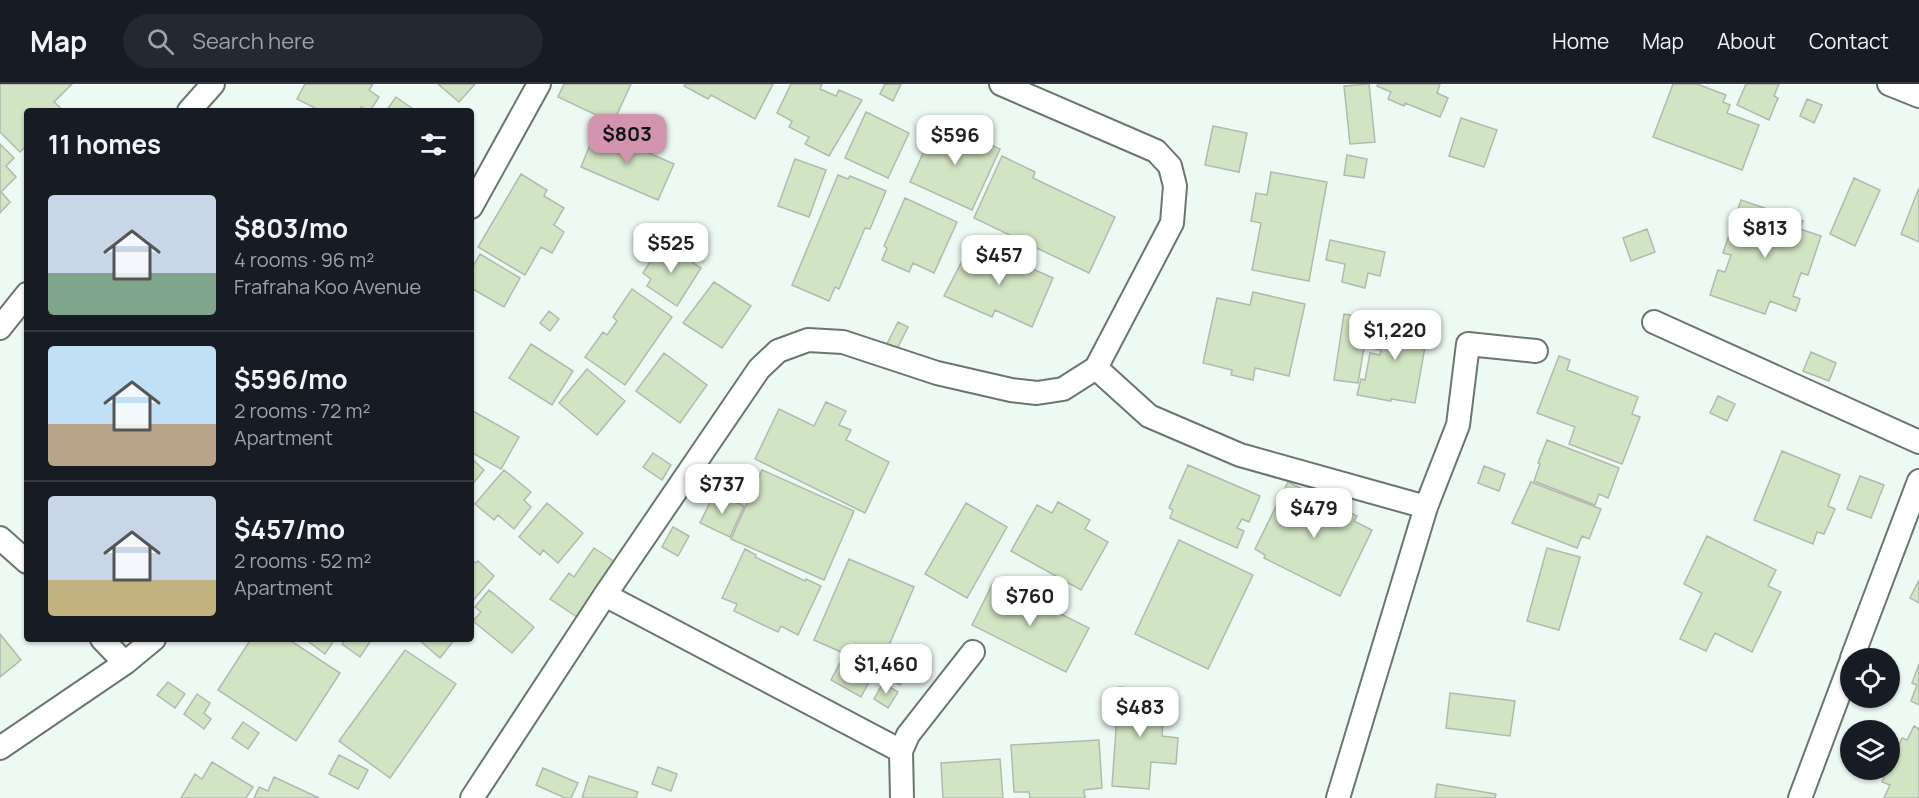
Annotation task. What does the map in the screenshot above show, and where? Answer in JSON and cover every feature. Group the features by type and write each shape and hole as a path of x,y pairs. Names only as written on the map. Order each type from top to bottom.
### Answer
{"street":[{"path":"192,108 213,84"},
{"path":"474,202 539,84"},
{"path":"472,798 605,595 759,369 778,351 808,340 843,342 936,373 1011,390 1037,393 1062,389 1096,368 1172,223 1175,186 1170,166 1156,151 1001,84"},
{"path":"1889,84 1919,96"},
{"path":"0,328 24,298"},
{"path":"1654,322 1919,442"},
{"path":"1338,798 1426,507 1458,425 1468,344 1536,351"},
{"path":"1096,368 1149,416 1240,455 1426,507"},
{"path":"1856,648 1919,481"},
{"path":"0,538 24,559"},
{"path":"605,595 901,751"},
{"path":"105,642 125,663"},
{"path":"0,748 125,663 150,642"},
{"path":"902,798 901,751 908,735 973,652"},
{"path":"1800,798 1840,692"}],"building":[{"path":"0,84 72,84 54,102 61,108 24,108 24,148 20,152 0,132"},
{"path":"305,84 373,84 369,90 379,97 372,108 315,108 297,99"},
{"path":"438,84 475,84 459,102"},
{"path":"564,84 631,84 613,123 558,97"},
{"path":"685,84 773,84 755,119 711,95 708,99 684,86"},
{"path":"791,84 822,84 820,89 836,96 839,90 862,100 829,156 805,144 809,137 789,127 792,121 777,113"},
{"path":"885,84 901,84 893,101 880,94"},
{"path":"1369,84 1375,142 1350,144 1344,86"},
{"path":"1378,84 1440,84 1437,93 1448,98 1440,117 1388,99 1391,92 1377,86"},
{"path":"1673,84 1697,84 1726,95 1723,102 1730,105 1727,113 1759,125 1742,170 1653,137"},
{"path":"1746,84 1779,84 1774,96 1778,98 1769,120 1737,105"},
{"path":"396,97 412,108 388,108"},
{"path":"1807,99 1822,105 1814,123 1800,116"},
{"path":"866,112 909,133 888,178 845,158"},
{"path":"1461,118 1497,130 1484,167 1449,156"},
{"path":"938,121 1000,149 972,210 910,182"},
{"path":"1213,126 1247,133 1239,172 1205,165"},
{"path":"596,130 674,164 658,200 581,167"},
{"path":"0,144 14,158 6,166 16,177 1,192 10,202 0,213"},
{"path":"1347,155 1367,159 1364,178 1344,175"},
{"path":"1002,156 1035,172 1033,178 1115,217 1089,273 974,218"},
{"path":"795,159 826,170 809,217 778,206"},
{"path":"1271,172 1327,182 1309,281 1252,270 1261,223 1251,221 1256,193 1267,195"},
{"path":"521,174 547,190 544,196 564,208 554,225 564,232 552,253 541,247 525,275 478,247"},
{"path":"838,175 848,179 850,176 886,191 870,229 865,228 839,289 835,287 829,301 792,285"},
{"path":"1854,178 1880,190 1855,246 1830,234"},
{"path":"1919,188 1919,242 1901,234"},
{"path":"905,198 957,222 934,273 913,263 909,272 882,260 887,248 884,246"},
{"path":"1741,200 1803,221 1800,229 1821,236 1808,275 1801,273 1793,296 1800,299 1796,311 1770,301 1765,314 1710,295 1718,270 1725,272 1731,255 1723,253"},
{"path":"1647,229 1655,252 1631,261 1623,238"},
{"path":"1330,240 1385,252 1380,276 1368,273 1365,288 1342,282 1345,264 1326,260"},
{"path":"972,242 1053,278 1032,327 995,310 992,317 944,296"},
{"path":"662,243 701,268 677,306 647,286 651,279 643,273"},
{"path":"480,254 520,278 504,307 474,290 474,265"},
{"path":"714,282 751,306 722,348 683,323"},
{"path":"632,289 672,317 625,385 585,357 603,332 607,335 617,321 613,317"},
{"path":"1253,292 1305,304 1289,376 1255,368 1253,380 1231,375 1232,370 1203,363 1217,298 1250,305"},
{"path":"549,311 559,319 550,331 540,323"},
{"path":"1344,314 1369,318 1358,383 1334,380"},
{"path":"1377,316 1417,324 1416,328 1428,330 1415,403 1357,395 1361,379 1365,380 1370,353 1380,355 1381,350 1371,348"},
{"path":"898,322 908,327 897,349 887,344"},
{"path":"531,344 573,371 552,405 509,378"},
{"path":"1811,352 1836,363 1829,381 1803,371"},
{"path":"664,353 707,385 680,423 636,391"},
{"path":"1559,356 1570,360 1567,370 1638,397 1632,414 1640,417 1622,464 1569,444 1575,427 1537,413"},
{"path":"587,369 625,401 597,435 559,403"},
{"path":"1718,396 1735,404 1727,421 1710,413"},
{"path":"826,402 846,411 839,425 851,430 846,440 889,462 865,513 755,459 779,409 814,426"},
{"path":"474,412 519,437 501,469 474,454"},
{"path":"1547,440 1619,468 1608,498 1599,494 1595,505 1534,481"},
{"path":"1782,451 1840,475 1828,506 1835,509 1824,534 1817,532 1813,544 1754,520"},
{"path":"653,453 671,465 662,480 643,467"},
{"path":"474,461 484,470 474,482"},
{"path":"1188,465 1260,496 1249,522 1242,519 1237,528 1244,531 1237,548 1170,518 1173,510 1169,508"},
{"path":"1484,466 1505,474 1499,491 1478,483"},
{"path":"504,470 531,492 524,500 531,507 514,529 498,515 494,520 475,504"},
{"path":"762,470 854,511 824,580 731,539"},
{"path":"1860,476 1884,485 1871,518 1847,509"},
{"path":"1288,482 1357,516 1354,521 1372,530 1340,596 1264,558 1265,555 1255,549"},
{"path":"1531,482 1601,509 1589,539 1582,536 1577,548 1512,523"},
{"path":"715,492 744,506 730,537 700,523"},
{"path":"1058,502 1090,520 1085,529 1108,542 1081,590 1011,551 1037,505 1052,513"},
{"path":"547,503 583,533 558,563 543,550 540,555 519,537"},
{"path":"966,503 1007,527 967,598 925,574"},
{"path":"673,527 689,536 678,556 662,547"},
{"path":"1707,536 1776,570 1768,586 1781,592 1752,652 1715,633 1706,651 1680,639 1702,593 1684,584"},
{"path":"1179,540 1253,575 1208,669 1135,634"},
{"path":"594,548 615,562 577,617 550,599 569,573 574,577"},
{"path":"1547,548 1580,557 1559,630 1527,621"},
{"path":"745,549 756,555 755,557 805,581 806,579 821,586 798,635 781,626 778,632 734,611 737,604 722,598"},
{"path":"849,559 914,587 881,664 860,654 857,659 814,640"},
{"path":"474,561 478,561 494,576 474,599"},
{"path":"1919,580 1919,603 1910,598"},
{"path":"994,581 1089,628 1066,672 972,625"},
{"path":"489,590 534,627 512,653 474,622 481,612 475,607"},
{"path":"0,634 21,660 0,677"},
{"path":"249,642 293,642 340,673 296,741 218,690"},
{"path":"309,642 333,642 325,654"},
{"path":"343,642 370,642 360,657 342,644"},
{"path":"421,642 453,642 440,658"},
{"path":"405,650 456,684 390,778 339,741"},
{"path":"840,663 870,680 861,697 831,680"},
{"path":"1919,664 1919,705 1911,701 1917,685 1912,683"},
{"path":"894,665 906,671 900,685 887,679"},
{"path":"168,682 185,694 175,708 157,695"},
{"path":"883,683 898,692 888,708 874,699"},
{"path":"1119,687 1165,691 1162,736 1178,738 1176,764 1151,762 1149,789 1112,786"},
{"path":"1450,693 1515,701 1510,736 1446,728"},
{"path":"197,694 210,703 204,713 211,719 204,729 184,714"},
{"path":"243,722 259,733 248,749 232,738"},
{"path":"1914,726 1919,729 1919,798 1884,798 1890,785 1882,782 1883,780 1900,780 1900,742 1902,738 1907,740"},
{"path":"1099,740 1102,788 1084,790 1085,798 1030,798 1029,792 1014,792 1011,745"},
{"path":"339,755 368,770 358,789 329,774"},
{"path":"1000,759 1003,798 943,798 941,763"},
{"path":"212,762 253,787 246,798 181,798 195,774 202,779"},
{"path":"658,767 677,774 671,791 652,784"},
{"path":"543,768 578,783 571,798 565,798 536,785"},
{"path":"589,776 638,792 636,798 582,798"},
{"path":"274,777 319,798 254,798 259,787 268,791"},
{"path":"1437,784 1496,794 1495,798 1435,798"}]}
